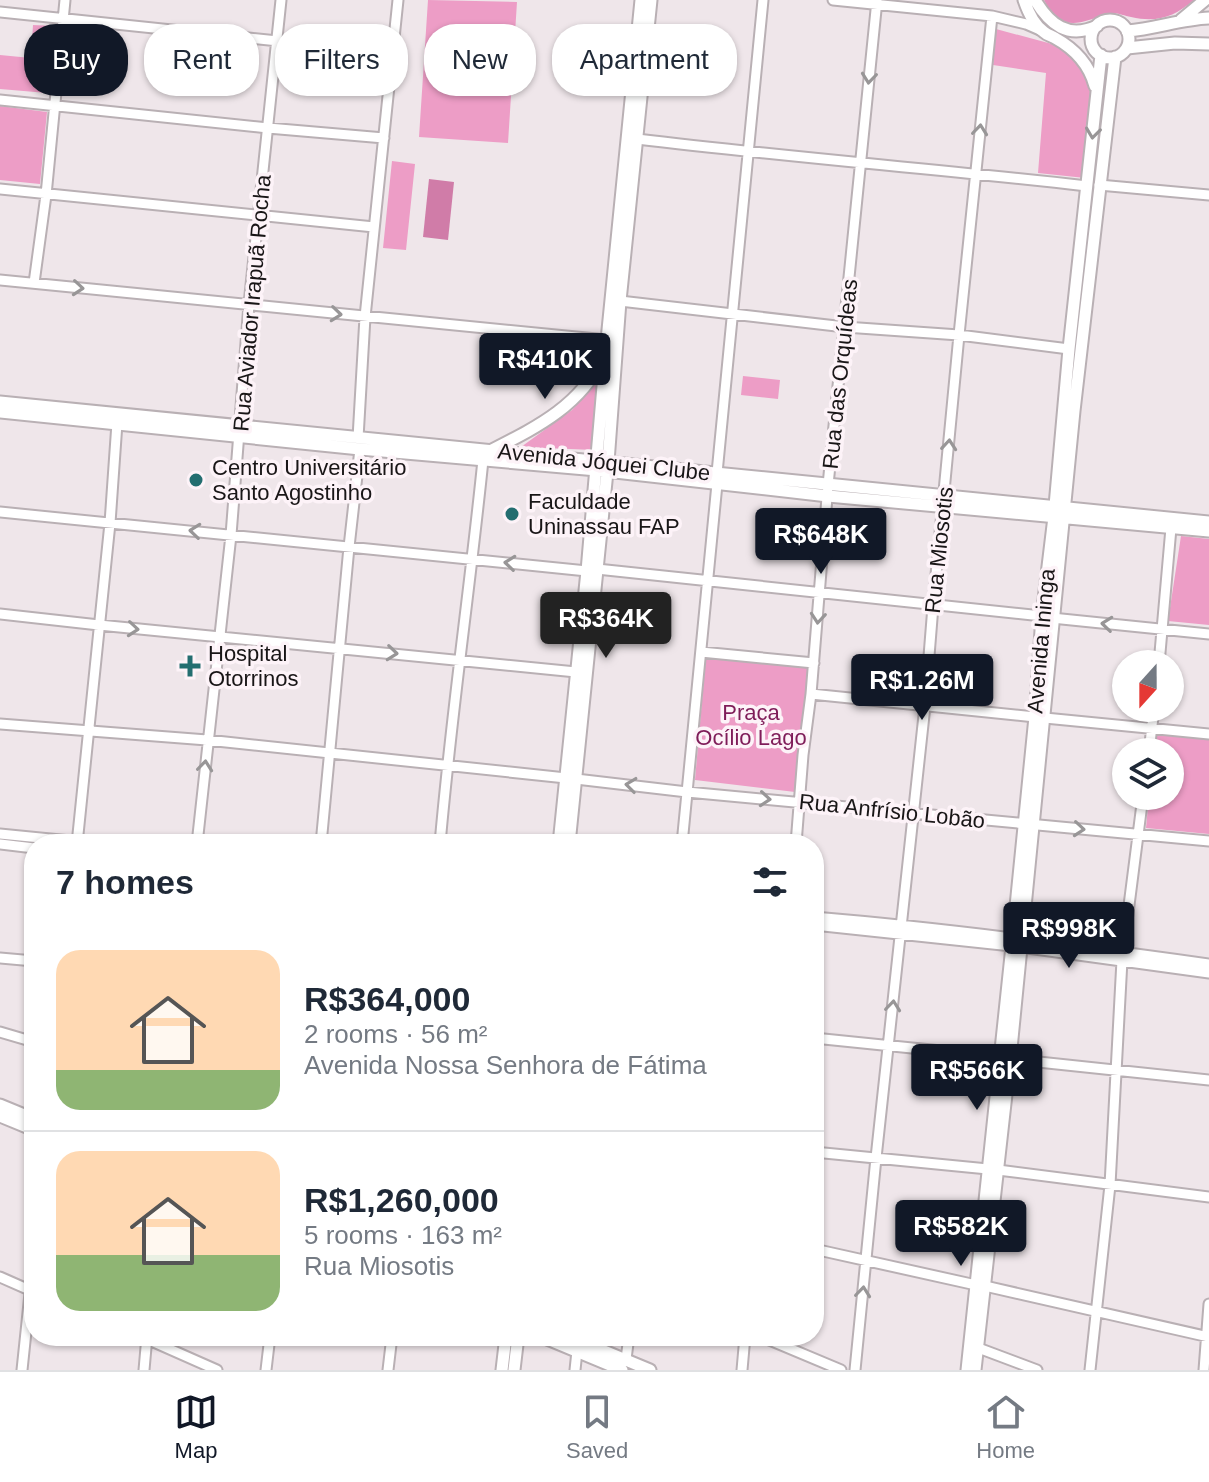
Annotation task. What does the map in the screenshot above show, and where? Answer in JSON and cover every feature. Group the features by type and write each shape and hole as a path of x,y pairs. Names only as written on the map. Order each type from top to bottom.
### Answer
{"main road":[{"path":"602,466 607,340 641,0"},
{"path":"561,834 571,778 651,0"},
{"path":"1024,0 1043,32 1058,39 1087,65 1098,98"},
{"path":"1035,0 1046,17 1067,30 1079,31 1114,21 1127,31 1129,37 1124,52 1110,58 1101,55 1092,45 1058,39"},
{"path":"1178,21 1205,0"},
{"path":"1127,31 1209,18"},
{"path":"1092,45 1092,34 1098,25"},
{"path":"1127,48 1175,43 1209,44"},
{"name":"Avenida Ininga","path":"975,1370 974,1346 1093,186 1101,55"},
{"name":"Avenida Ininga","path":"1059,512 1069,349 1115,57"},
{"path":"486,456 560,412 591,379 606,353"},
{"name":"Avenida Jóquei Clube","path":"0,402 239,432"},
{"name":"Avenida Jóquei Clube","path":"0,412 602,466 828,491 1209,522"},
{"name":"Avenida Jóquei Clube","path":"1059,512 1209,531"},
{"path":"569,834 576,672 592,570"},
{"path":"0,1105 24,1115"},
{"path":"0,1116 24,1126"},
{"path":"502,1370 505,1346"},
{"path":"514,1370 517,1346"},
{"path":"565,1346 650,1370"},
{"path":"587,1346 624,1365"},
{"name":"Avenida Ininga","path":"967,1370 974,1346"}],"street":[{"path":"34,283 65,0"},
{"name":"Rua Aviador Irapuã Rocha","path":"279,24 281,0"},
{"path":"396,24 398,0"},
{"path":"683,834 763,0"},
{"path":"833,0 877,2 992,16 1026,24 1043,32"},
{"name":"Rua das Orquídeas","path":"797,834 877,2"},
{"path":"0,12 275,40"},
{"name":"Rua Miosotis","path":"855,1370 925,706 992,16"},
{"name":"Rua Aviador Irapuã Rocha","path":"198,834 221,637 249,304 275,60"},
{"path":"322,834 359,443 365,317 388,96"},
{"path":"0,100 384,138"},
{"path":"637,139 861,164 1209,195"},
{"path":"0,189 374,227"},
{"path":"0,280 607,340"},
{"path":"620,301 1069,349"},
{"path":"79,834 117,423"},
{"path":"441,834 459,659 486,456"},
{"path":"0,512 1209,634"},
{"path":"1160,650 1171,528"},
{"path":"0,614 576,672"},
{"path":"701,652 814,663"},
{"path":"811,694 1209,734"},
{"path":"1151,738 1153,722"},
{"name":"Rua Anfrísio Lobão","path":"0,724 207,740 687,792 1209,841"},
{"path":"1090,1370 1110,1185 1122,956 1141,810"},
{"path":"0,834 24,837"},
{"path":"0,844 24,847"},
{"path":"824,918 1209,964"},
{"path":"824,925 902,929"},
{"path":"1122,956 1209,973"},
{"path":"0,958 24,960"},
{"path":"0,1032 24,1039"},
{"path":"824,1039 1209,1080"},
{"path":"824,1153 1209,1197"},
{"path":"824,1251 1208,1336"},
{"path":"0,1277 24,1288"},
{"path":"1204,1370 1209,1304"},
{"path":"22,1370 25,1346"},
{"path":"144,1370 145,1346"},
{"path":"165,1346 217,1370"},
{"path":"266,1370 269,1346"},
{"path":"388,1370 391,1346"},
{"path":"742,1370 744,1346"},
{"path":"784,1346 841,1370"},
{"path":"974,1346 1037,1370"},
{"path":"575,1370 577,1351"}],"green space":[{"path":"428,0 517,2 516,24 426,24"},
{"path":"996,29 1052,44 1082,63 1093,95 1085,178 1038,173 1046,73 993,65"},
{"path":"0,55 24,57 24,91 0,89"},
{"path":"424,61 424,96 511,96 508,143 419,137"},
{"path":"0,106 47,112 40,184 0,180"},
{"path":"392,161 415,164 406,250 383,248"},
{"path":"743,376 780,380 778,399 741,395"},
{"path":"600,379 594,450 521,447 572,410"},
{"path":"1181,536 1209,539 1209,625 1168,621"},
{"name":"Praça Ocílio Lago","path":"706,655 810,666 795,792 695,780"},
{"path":"1155,734 1209,739 1209,834 1146,828 1148,810 1184,810 1184,738 1155,738"}],"shaded area":[{"path":"1044,0 1194,0 1179,11 1157,19 1109,13 1074,23 1057,17"},
{"path":"429,179 454,182 448,240 423,237"}],"place":[{"name":"Centro Universitário Santo Agostinho","path":"196,480"},
{"name":"Faculdade Uninassau FAP","path":"512,514"},
{"name":"Hospital Otorrinos","path":"190,666"}]}
